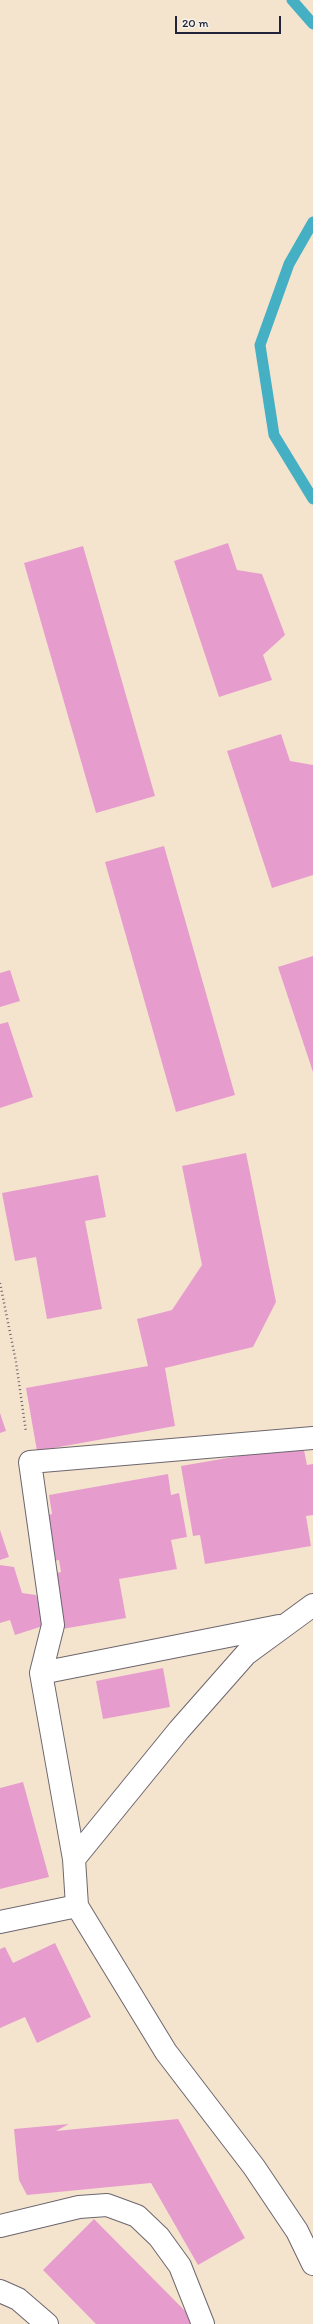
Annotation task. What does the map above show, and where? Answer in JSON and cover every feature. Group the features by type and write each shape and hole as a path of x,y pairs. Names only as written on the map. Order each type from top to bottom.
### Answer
{"street":[{"path":"313,1438 30,1462 53,1625 41,1673 74,1859 77,1906 166,2052 254,2167 297,2231 313,2264"},
{"path":"74,1859 174,1736 246,1654 313,1605"},
{"path":"41,1673 286,1624"},
{"path":"0,1922 77,1906"},
{"path":"0,2226 79,2207 107,2205 138,2216 159,2238 180,2266 203,2324"},
{"path":"0,2291 18,2299 47,2324"}],"path":[{"path":"0,1283 16,1362 30,1462"}],"building":[{"path":"228,543 237,570 262,574 285,635 263,655 272,680 219,697 174,561"},
{"path":"83,546 155,796 96,813 24,563"},
{"path":"281,734 290,761 313,765 313,875 272,888 227,751"},
{"path":"164,846 235,1095 176,1112 105,862"},
{"path":"313,956 313,1072 278,967"},
{"path":"10,970 20,1001 0,1007 0,973"},
{"path":"8,1022 33,1097 0,1108 0,1024"},
{"path":"246,1153 276,1302 253,1347 165,1368 175,1426 37,1451 26,1388 148,1366 137,1319 172,1310 202,1265 182,1166"},
{"path":"98,1175 106,1217 85,1221 102,1309 47,1319 36,1257 15,1261 2,1193"},
{"path":"0,1413 6,1431 0,1433"},
{"path":"303,1445 307,1465 313,1464 313,1515 306,1516 311,1546 205,1564 200,1535 193,1536 181,1466"},
{"path":"168,1474 171,1495 179,1493 187,1537 171,1540 177,1569 119,1579 126,1618 62,1629 52,1574 61,1572 59,1560 48,1562 40,1517 52,1514 49,1495"},
{"path":"0,1530 9,1557 0,1560"},
{"path":"0,1565 14,1567 22,1593 36,1595 46,1625 15,1635 10,1620 0,1623"},
{"path":"163,1668 170,1707 103,1719 96,1681"},
{"path":"23,1782 49,1877 0,1889 0,1788"},
{"path":"55,1943 91,2017 37,2043 25,2017 0,2028 0,1949 5,1947 13,1963"},
{"path":"178,2119 245,2238 198,2265 151,2183 27,2195 19,2180 14,2129 69,2124 56,2131"},
{"path":"94,2219 198,2324 96,2324 43,2270"}],"waterway":[{"path":"292,0 313,24"},
{"path":"313,222 289,264 260,345 274,435 313,499"}]}
